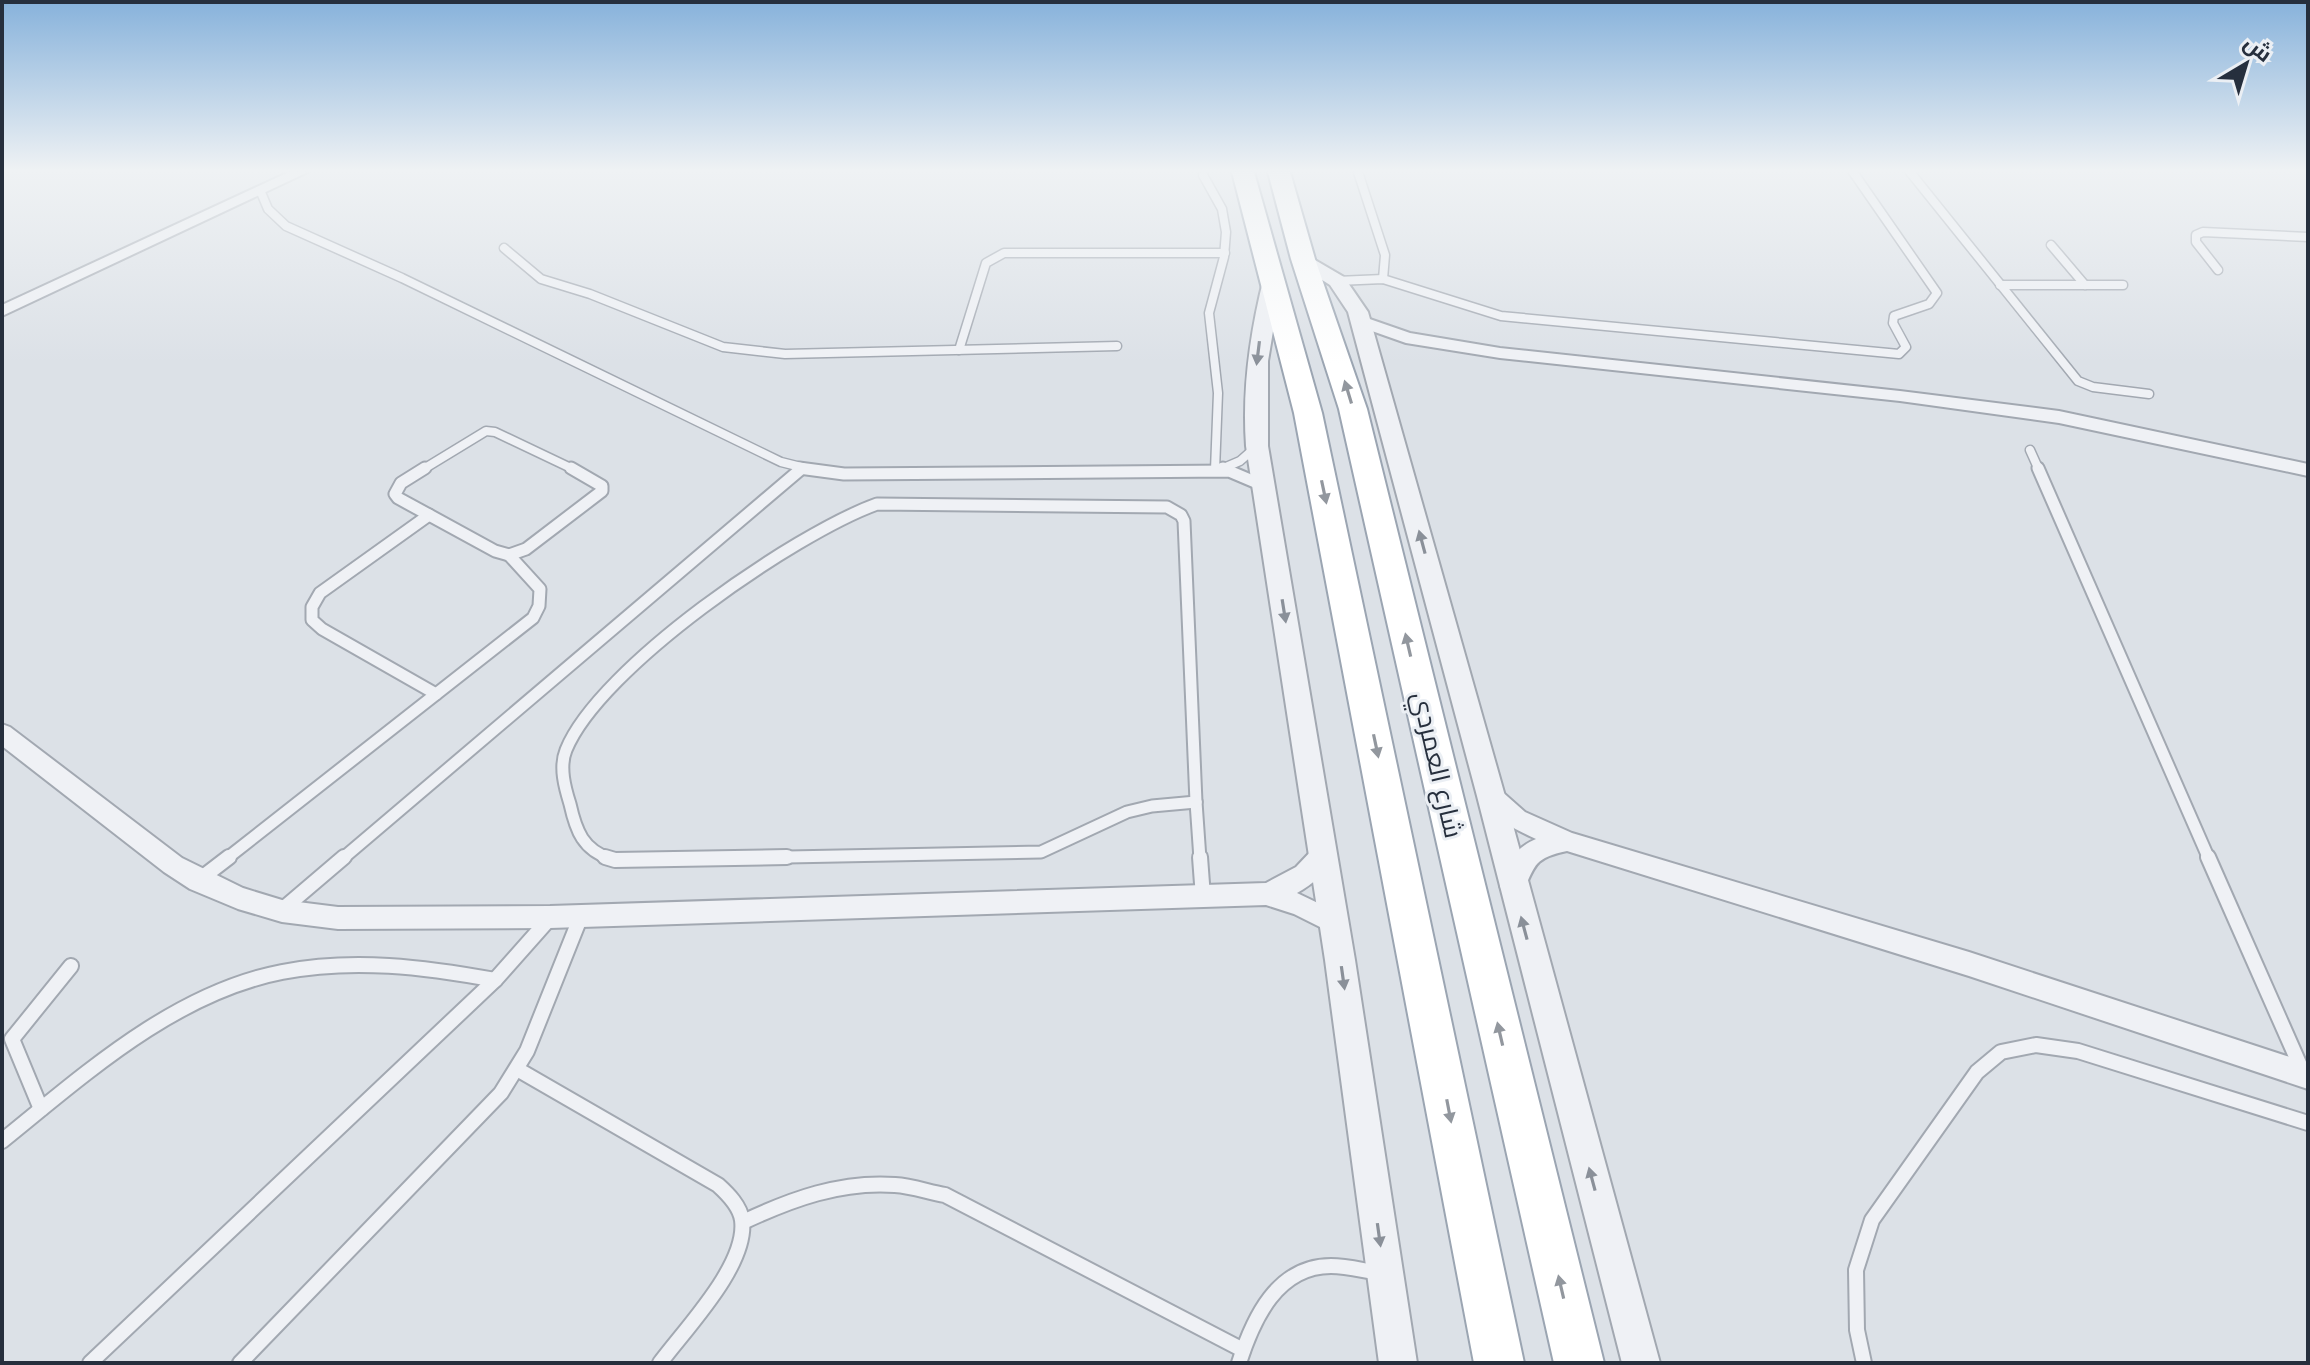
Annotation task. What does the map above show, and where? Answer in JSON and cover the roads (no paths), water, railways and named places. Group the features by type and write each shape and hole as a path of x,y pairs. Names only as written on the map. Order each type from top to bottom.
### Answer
{"main road":[{"name":"شارع العمردي","path":"1273,236 1353,409 1579,1363"},
{"name":"شارع العمردي","path":"1285,236 1308,413 1499,1363"}],"street":[{"path":"2,311 163,236"},
{"path":"1398,1363 1334,923 1257,446 1254,388 1265,310 1288,268 1337,281 1353,301 1361,321 1641,1363"},
{"path":"1361,321 1406,338 1574,362 2019,411 2103,424 2308,470"},
{"path":"1369,351 1384,341 1406,338"},
{"path":"6,741 199,881 238,898 282,911 338,918 550,917 1266,894 1281,890 1305,875 1323,855"},
{"path":"1491,796 1525,823 1566,841 1954,960 2306,1075"},
{"path":"1513,886 1525,857 1544,846 1566,841"},
{"path":"1266,894 1301,905 1334,923"}],"lane":[{"path":"308,236 801,469 844,474 1215,471 1243,474 1264,487"},
{"path":"1215,471 1217,370 1209,316 1227,236"},
{"path":"1379,236 1385,255 1383,279"},
{"path":"1337,281 1383,279 1501,316 1899,354 1906,347 1893,323 1894,316 1929,304 1937,293 1897,236"},
{"path":"1961,236 2078,381 2093,387 2149,394"},
{"path":"2196,236 2196,242 2218,270"},
{"path":"2281,236 2308,237"},
{"path":"2051,245 2085,285"},
{"path":"504,248 541,279 590,294 723,347 785,354 1117,346"},
{"path":"959,350 986,263 1004,253 1225,253"},
{"path":"2000,285 2123,285"},
{"path":"486,431 509,439 602,486 599,496 526,549 509,555 501,554 429,515 398,498 396,488 476,434 486,431"},
{"path":"1215,471 1240,461 1257,446"},
{"path":"2030,450 2306,1075"},
{"path":"282,911 801,469"},
{"path":"1196,802 1134,810 1080,838 1041,852 615,860 587,849 579,839 562,769 565,750 575,730 604,694 741,578 852,511 877,504 1156,506 1174,510 1184,521 1203,897"},
{"path":"429,515 328,587 312,607 312,620 322,629 436,694"},
{"path":"199,881 533,618 541,605 543,593 509,555"},
{"path":"240,1363 482,1116 517,1069 581,916"},
{"path":"90,1363 495,980 550,917"},
{"path":"2,1141 82,1077 165,1022 207,998 251,979 295,968 377,965 457,972 495,980"},
{"path":"41,1109 12,1039 71,966"},
{"path":"1864,1363 1857,1330 1856,1285 1862,1244 1872,1220 1977,1072 2001,1052 2036,1045 2078,1051 2308,1123"},
{"path":"517,1069 718,1185 735,1200 743,1222 739,1249 725,1274 660,1363"},
{"path":"743,1222 793,1199 844,1186 896,1185 945,1195 1241,1357 1256,1313 1281,1284 1303,1272 1327,1265 1385,1274"}]}
